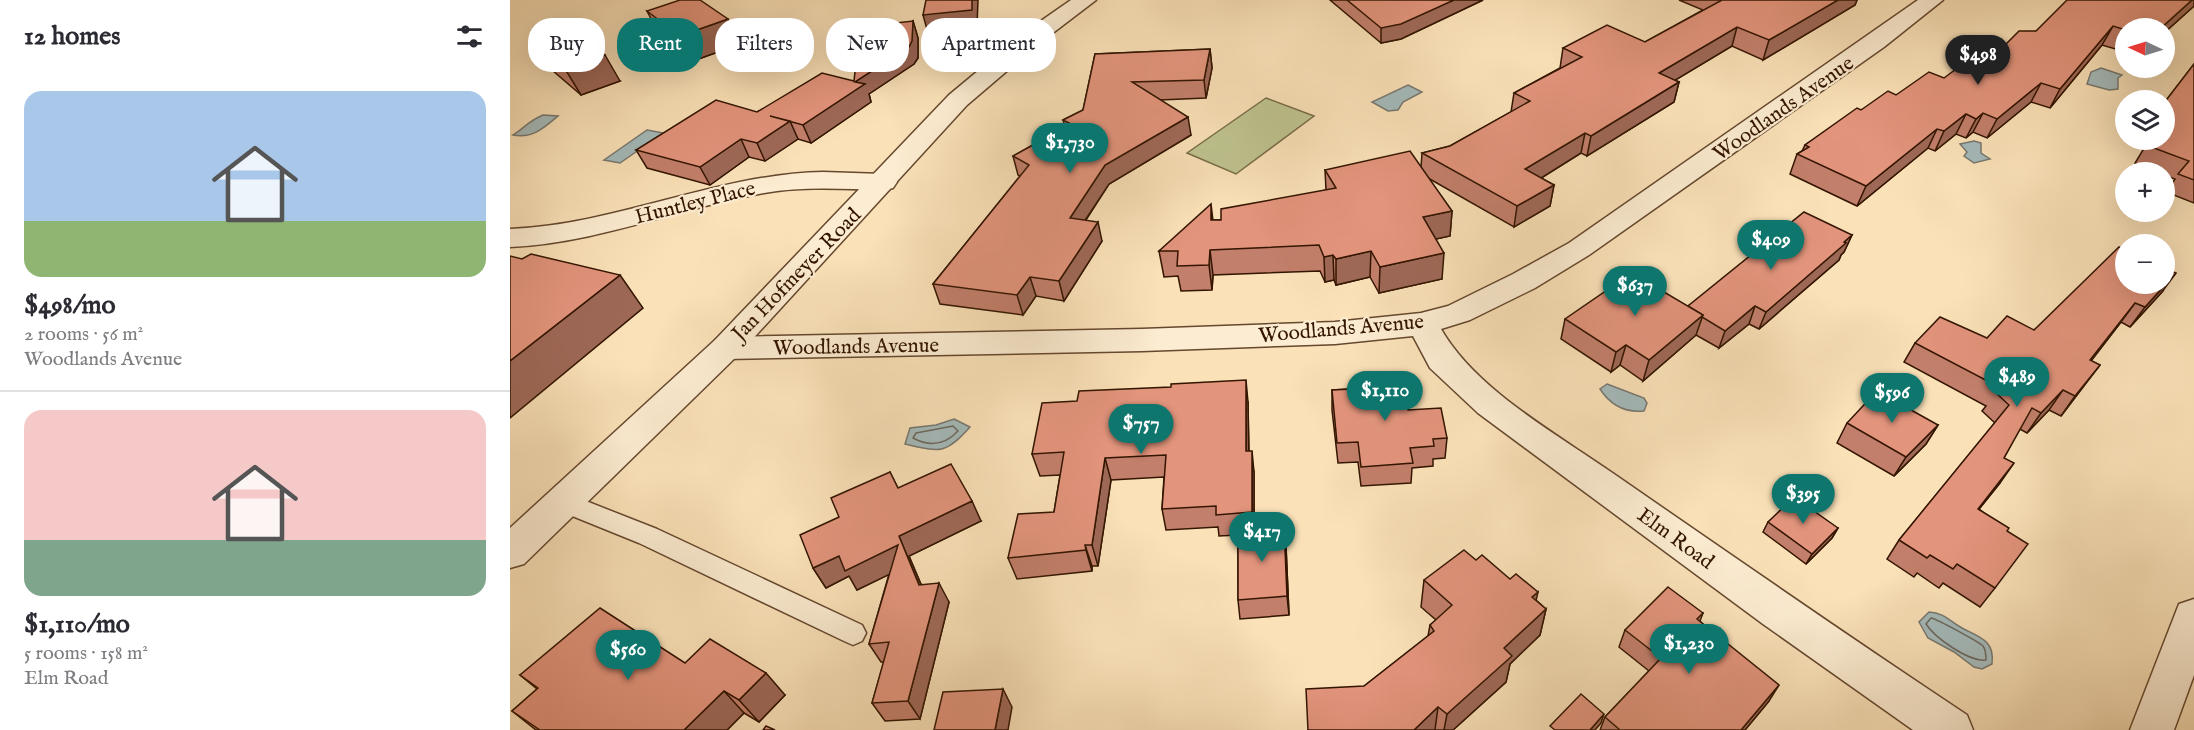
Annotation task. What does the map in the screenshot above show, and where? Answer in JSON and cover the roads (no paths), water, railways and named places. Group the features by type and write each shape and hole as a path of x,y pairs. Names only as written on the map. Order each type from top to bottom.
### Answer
{"street":[{"name":"Jan Hofmeyer Road","path":"510,552 726,348 958,100 1033,37 1085,0"},
{"name":"Woodlands Avenue","path":"726,348 1142,340 1335,333 1422,324 1459,314 1524,281 1579,249 1859,54 1932,0"},
{"name":"Huntley Place","path":"510,238 543,237 580,231 773,184 821,181 883,182"},
{"name":"Elm Road","path":"1422,324 1443,360 1490,404 1777,611 1951,730"},
{"path":"2152,730 2194,617"}],"lane":[{"path":"563,502 648,536 853,633"}],"water":[{"path":"2101,68 2115,73 2115,78 2118,78 2118,89 2109,90 2087,84 2091,72"},
{"path":"1408,85 1422,92 1403,102 1398,110 1388,111 1372,102"},
{"path":"543,115 558,116 532,134 513,135 531,122"},
{"path":"647,130 663,133 620,163 604,160"},
{"path":"1974,141 1981,143 1981,153 1990,159 1974,163 1964,156 1967,152 1960,144"},
{"path":"1607,384 1644,398 1647,403 1644,411 1631,411 1614,404 1600,389"},
{"path":"954,419 970,427 948,447 934,450 905,444 910,428 936,425"},
{"path":"1929,612 1943,616 1984,640 1991,650 1992,664 1982,669 1974,667 1954,652 1928,638 1919,622"}]}
